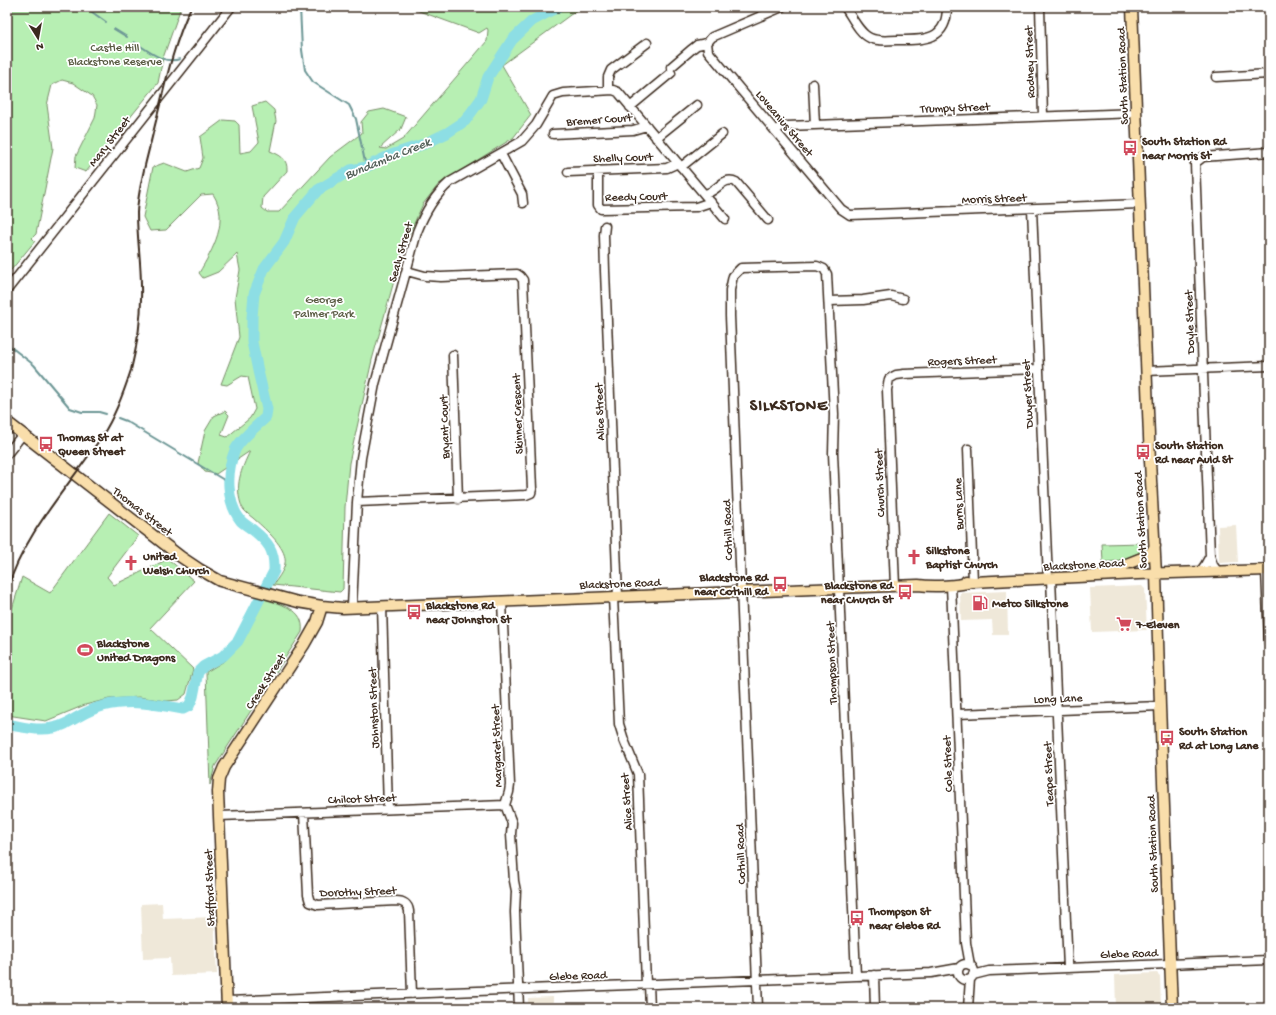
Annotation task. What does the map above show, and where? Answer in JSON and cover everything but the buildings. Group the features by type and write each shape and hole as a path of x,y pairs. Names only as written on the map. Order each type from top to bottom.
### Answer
{"main road":[{"name":"South Station Road","path":"1132,7 1146,371 1155,546 1172,1008"},
{"name":"Thomas Street","path":"7,422 187,561 220,581 284,598 322,606"},
{"path":"1113,575 1120,567 1147,556 1152,552 1155,546"},
{"name":"Blackstone Road","path":"918,585 926,582 973,582 1113,575 1268,570"},
{"name":"Blackstone Road","path":"322,606 352,607 741,591 918,585 926,586 964,584 973,582"},
{"name":"Creek Street","path":"224,767 304,645 317,622 322,606"},
{"name":"Stafford Street","path":"224,767 218,785 227,1005"}],"street":[{"name":"Mary Street","path":"7,290 231,7"},
{"path":"630,107 671,70 692,48 697,45 707,43 712,37 782,7"},
{"path":"845,7 860,30 870,38 878,40 907,41 924,39 936,34 946,23 947,7"},
{"name":"Rodney Street","path":"1040,7 1043,116"},
{"path":"647,43 611,70 608,77 608,89 618,92 725,219"},
{"name":"Loveanius Street","path":"707,43 708,51 841,209 850,215"},
{"path":"1216,77 1269,74"},
{"path":"813,84 815,125"},
{"name":"Sealy Street","path":"352,607 357,502 361,458 375,384 421,222 442,189 450,182 522,141 536,125 553,96 563,93 608,89"},
{"path":"656,138 697,105"},
{"name":"Trumpy Street","path":"775,131 782,126 1136,113"},
{"name":"Bremer Court","path":"553,134 633,130 647,126"},
{"path":"679,165 722,134"},
{"name":"Doyle Street","path":"1218,572 1213,565 1210,556 1195,163 1203,156 1269,152"},
{"path":"501,154 522,194 523,203"},
{"name":"Shelly Court","path":"568,172 667,168 679,165"},
{"name":"Reedy Court","path":"598,170 598,205 601,209 696,207 711,202"},
{"path":"704,194 713,192 726,181 732,180 739,185 768,220"},
{"name":"Morris Street","path":"850,215 1140,204"},
{"name":"Dwyer Street","path":"1032,208 1038,369 1050,579"},
{"name":"Alice Street","path":"605,226 605,271 619,724 638,774 650,1008"},
{"name":"Cothill Road","path":"758,1008 730,316 730,290 732,276 741,268 822,267 827,274 829,301"},
{"name":"Skinner Crescent","path":"357,502 526,495 531,493 532,489 523,280 517,274 441,277 425,276 407,271"},
{"path":"829,301 863,300 891,296 903,299"},
{"name":"Thompson Street","path":"829,301 839,588 856,976"},
{"name":"Bryant Court","path":"453,355 458,499"},
{"path":"1146,371 1269,366"},
{"name":"Rogers Street","path":"889,379 896,375 904,374 1038,369"},
{"name":"Church Street","path":"889,379 887,390 895,586"},
{"path":"7,454 22,434"},
{"name":"Burns Lane","path":"968,449 973,582"},
{"path":"1200,572 1210,556"},
{"path":"1268,570 1269,643"},
{"name":"Teape Street","path":"1050,579 1068,968"},
{"name":"Cole Street","path":"951,585 968,1007"},
{"name":"Margaret Street","path":"502,601 510,785 505,804 512,823 511,834 516,891 515,912 519,1008"},
{"name":"Johnston Street","path":"382,606 388,809"},
{"name":"Long Lane","path":"957,714 1160,706"},
{"name":"Chilcot Street","path":"219,816 505,804"},
{"name":"Dorothy Street","path":"304,813 308,895 310,902 318,905 396,901 402,902 408,906 412,994"},
{"name":"Glebe Road","path":"227,1005 412,994 1269,960"},
{"path":"874,975 875,1008"}],"shaded area":[{"path":"1236,525 1238,562 1219,563 1218,526"},
{"path":"1142,586 1145,589 1147,630 1092,632 1090,588"},
{"path":"1007,591 1008,635 993,635 992,620 961,621 960,593"},
{"path":"162,903 163,919 214,917 217,974 171,976 170,958 143,959 141,904"},
{"path":"1157,973 1160,976 1161,1008 1116,1008 1115,975"},
{"path":"553,997 553,1008 528,1008 528,998"}],"green space":[{"name":"Castle Hill Blackstone Reserve","path":"7,7 181,7 163,58 158,83 86,172 75,168 76,156 95,118 97,105 92,96 73,83 62,80 52,85 47,105 53,148 36,234 32,238 35,241 7,275"},
{"name":"George Palmer Park","path":"408,7 581,7 502,65 531,115 513,138 439,184 423,204 404,245 372,360 349,463 345,507 343,589 340,592 273,585 285,565 285,558 281,547 262,526 244,510 240,499 239,485 241,472 250,451 216,474 205,472 198,463 205,431 214,416 225,411 229,415 221,435 227,437 250,418 255,409 248,377 242,376 227,385 221,384 239,337 235,298 240,270 237,254 218,272 203,278 199,273 214,245 220,225 218,204 213,194 201,195 166,230 150,231 143,217 153,167 164,163 187,172 199,168 203,158 200,137 223,120 235,121 239,125 240,153 251,151 259,142 252,106 265,102 274,110 276,121 270,151 285,160 287,171 263,197 262,208 267,212 279,212 330,157 362,133 361,122 369,112 384,109 406,117 401,129 380,148 386,149 403,139 487,41 488,30 487,28 479,33"},
{"path":"109,513 138,536 107,577 114,585 168,559 194,581 150,628 193,669 186,694 178,700 167,701 139,697 109,699 85,705 46,721 7,715 7,625 22,577 50,593"},
{"path":"1143,543 1142,551 1140,552 1119,561 1103,562 1102,544"},
{"path":"264,599 284,606 296,613 302,624 302,632 215,766 210,785 206,672 226,660 242,642"}],"waterway":[{"path":"85,7 106,22"},
{"path":"300,7 302,50 305,70 313,82 349,105 356,119 366,167"},
{"name":"Bundamba Creek","path":"7,724 36,729 58,727 97,708 123,703 153,704 183,709 189,706 193,697 198,672 204,666 223,656 238,641 274,571 273,557 270,547 258,534 241,521 232,505 229,487 230,468 237,446 266,417 267,409 252,342 254,294 264,269 284,242 295,217 318,190 351,170 366,167 391,155 424,144 447,133 465,121 481,99 488,77 512,40 532,21 558,7"},
{"path":"114,29 127,37"},
{"path":"134,42 156,56 168,60 180,59"},
{"path":"7,344 34,365 70,408 82,412 99,412 106,414"},
{"path":"118,418 126,421 229,483"}],"railway":[{"path":"7,590 15,569 36,529 107,428 119,404 131,370 138,338 141,307 141,277 137,213 139,193 169,69 184,22 191,7"},
{"path":"7,963 9,1008"}],"place":[{"name":"South Station Rd near Morris St","path":"1130,148"},
{"name":"Thomas St at Queen Street","path":"46,444"},
{"name":"South Station Rd near Auld St","path":"1143,452"},
{"name":"Silkstone Baptist Church","path":"914,557"},
{"name":"United Welsh Church","path":"131,563"},
{"name":"Blackstone Rd near Cothill Rd","path":"780,584"},
{"name":"Blackstone Rd near Church St","path":"905,592"},
{"name":"Metco Silkstone","path":"980,603"},
{"name":"Blackstone Rd near Johnston St","path":"414,612"},
{"name":"7-Eleven","path":"1124,624"},
{"name":"Blackstone United Dragons","path":"85,650"},
{"name":"South Station Rd at Long Lane","path":"1167,738"},
{"name":"Thompson St near Glebe Rd","path":"857,918"}],"district":[{"name":"SILKSTONE","path":"789,404"}]}
